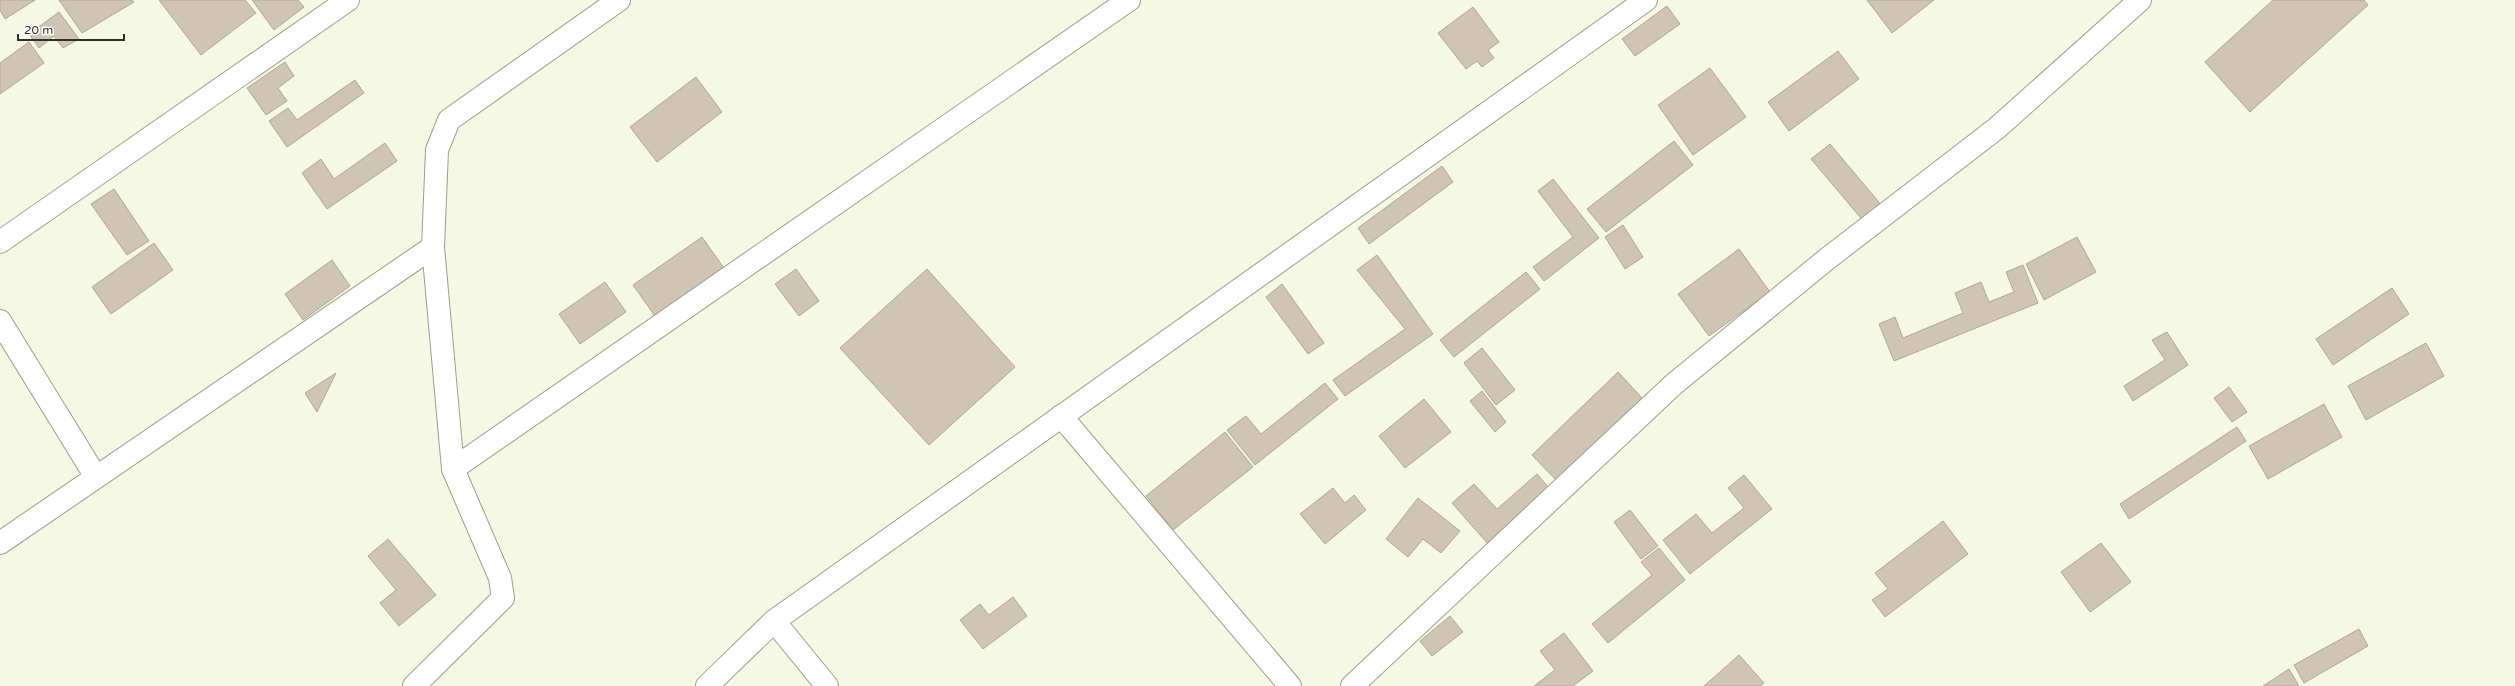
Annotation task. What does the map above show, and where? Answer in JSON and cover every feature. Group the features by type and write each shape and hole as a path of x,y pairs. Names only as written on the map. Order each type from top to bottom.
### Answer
{"street":[{"path":"0,242 348,0"},
{"path":"414,686 503,598 500,578 453,469 433,247 437,150 448,120 619,0"},
{"path":"453,469 1129,0"},
{"path":"707,686 774,621 1646,0"},
{"path":"1352,686 1674,384 1828,259 1996,128 2140,0"},
{"path":"0,543 433,247"},
{"path":"0,322 96,477"},
{"path":"1061,416 1290,686"},
{"path":"774,621 828,686"}],"building":[{"path":"0,0 35,0 5,19 0,10"},
{"path":"59,0 132,0 134,2 82,33"},
{"path":"159,0 245,0 256,13 201,55"},
{"path":"252,0 298,0 304,7 274,30"},
{"path":"1867,0 1934,0 1892,33"},
{"path":"2273,0 2364,0 2368,5 2250,112 2205,62"},
{"path":"1667,6 1680,24 1635,56 1622,39"},
{"path":"1473,7 1499,42 1488,50 1494,58 1482,67 1477,61 1466,69 1438,33"},
{"path":"59,12 79,39 63,48 54,36 39,48 29,34"},
{"path":"29,42 44,63 0,94 0,63"},
{"path":"1838,51 1859,79 1789,131 1768,102"},
{"path":"285,62 294,76 278,88 287,101 266,115 247,88"},
{"path":"1710,68 1746,117 1693,155 1658,105"},
{"path":"696,77 722,112 657,162 630,127"},
{"path":"355,80 364,93 287,147 269,121 288,108 297,120"},
{"path":"1674,141 1693,165 1606,232 1587,209"},
{"path":"385,143 397,161 327,209 302,173 321,159 334,179"},
{"path":"1830,144 1883,207 1865,223 1811,159"},
{"path":"1442,166 1453,182 1369,244 1358,228"},
{"path":"1553,179 1599,238 1544,281 1533,267 1573,237 1538,191"},
{"path":"114,189 149,241 127,255 91,204"},
{"path":"1623,225 1643,257 1625,269 1605,237"},
{"path":"702,237 724,268 655,316 633,285"},
{"path":"2077,237 2096,272 2044,300 2026,264"},
{"path":"154,243 173,270 111,314 92,287"},
{"path":"1739,249 1770,292 1709,336 1678,294"},
{"path":"1377,255 1433,334 1345,396 1333,380 1405,329 1357,270"},
{"path":"332,260 350,286 303,320 285,294"},
{"path":"2023,265 2038,303 1894,361 1879,324 1895,317 1903,338 1963,313 1955,293 1981,282 1989,302 2014,292 2006,272"},
{"path":"796,269 819,301 799,316 775,284"},
{"path":"927,269 1015,367 929,445 840,348"},
{"path":"1526,272 1540,289 1454,357 1440,340"},
{"path":"605,282 626,312 580,344 559,314"},
{"path":"1282,284 1324,343 1308,354 1266,297"},
{"path":"2392,288 2409,314 2333,365 2316,339"},
{"path":"2167,332 2188,365 2133,401 2124,386 2165,360 2152,340"},
{"path":"2426,343 2444,376 2366,420 2348,386"},
{"path":"1482,348 1515,390 1496,405 1464,363"},
{"path":"1618,372 1643,399 1557,481 1532,455"},
{"path":"336,373 317,412 305,393"},
{"path":"1325,383 1338,399 1255,465 1227,430 1246,416 1261,434"},
{"path":"2229,387 2247,412 2232,422 2214,398"},
{"path":"1482,391 1506,422 1495,432 1470,401"},
{"path":"1424,399 1451,432 1405,468 1379,436"},
{"path":"2324,404 2342,437 2268,479 2249,446"},
{"path":"2237,427 2246,441 2129,519 2120,504"},
{"path":"1225,432 1253,467 1173,530 1146,496"},
{"path":"1537,474 1550,489 1488,544 1452,503 1474,484 1497,509"},
{"path":"1744,475 1772,509 1690,574 1663,540 1696,514 1712,533 1744,508 1728,488"},
{"path":"1333,488 1345,503 1354,495 1366,510 1325,544 1300,514"},
{"path":"1418,498 1460,531 1441,553 1423,539 1408,557 1386,539"},
{"path":"1630,510 1658,546 1641,559 1614,522"},
{"path":"1943,521 1968,554 1885,617 1872,600 1888,589 1875,573"},
{"path":"388,539 436,595 399,626 380,603 396,590 368,556"},
{"path":"2101,543 2131,582 2090,612 2061,572"},
{"path":"1659,548 1685,580 1608,643 1592,624 1652,575 1641,562"},
{"path":"1013,597 1027,616 983,649 960,620 980,604 989,615"},
{"path":"1450,616 1463,632 1432,656 1420,641"},
{"path":"2359,629 2368,646 2304,683 2294,665"},
{"path":"1564,633 1593,671 1573,686 1534,686 1555,670 1540,651"},
{"path":"1739,655 1764,683 1760,686 1704,686"},
{"path":"2289,669 2299,686 2263,686"}]}
